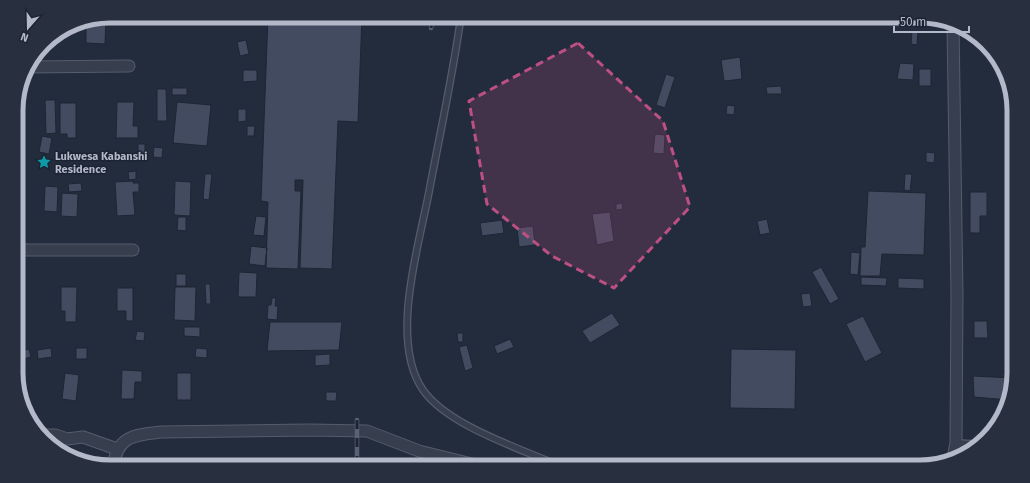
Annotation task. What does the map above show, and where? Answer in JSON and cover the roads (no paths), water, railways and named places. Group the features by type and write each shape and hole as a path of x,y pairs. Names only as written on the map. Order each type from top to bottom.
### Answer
{"street":[{"path":"954,31 957,289 956,443 954,452"},
{"path":"35,67 129,66"},
{"path":"23,250 132,250"},
{"path":"115,460 117,449 126,439 140,434 161,432 309,430 367,431 419,451 456,460"},
{"path":"50,435 56,435 67,439 83,437 117,449"}],"lane":[{"path":"460,23 455,59 429,194 421,223 409,297 408,332 412,368 423,390 438,406 461,422 546,460"},
{"path":"956,443 970,444"}],"railway":[{"path":"431,28 432,23"},
{"path":"357,420 357,460"}],"place":[{"name":"Lukwesa Kabanshi Residence","path":"44,162"}]}
